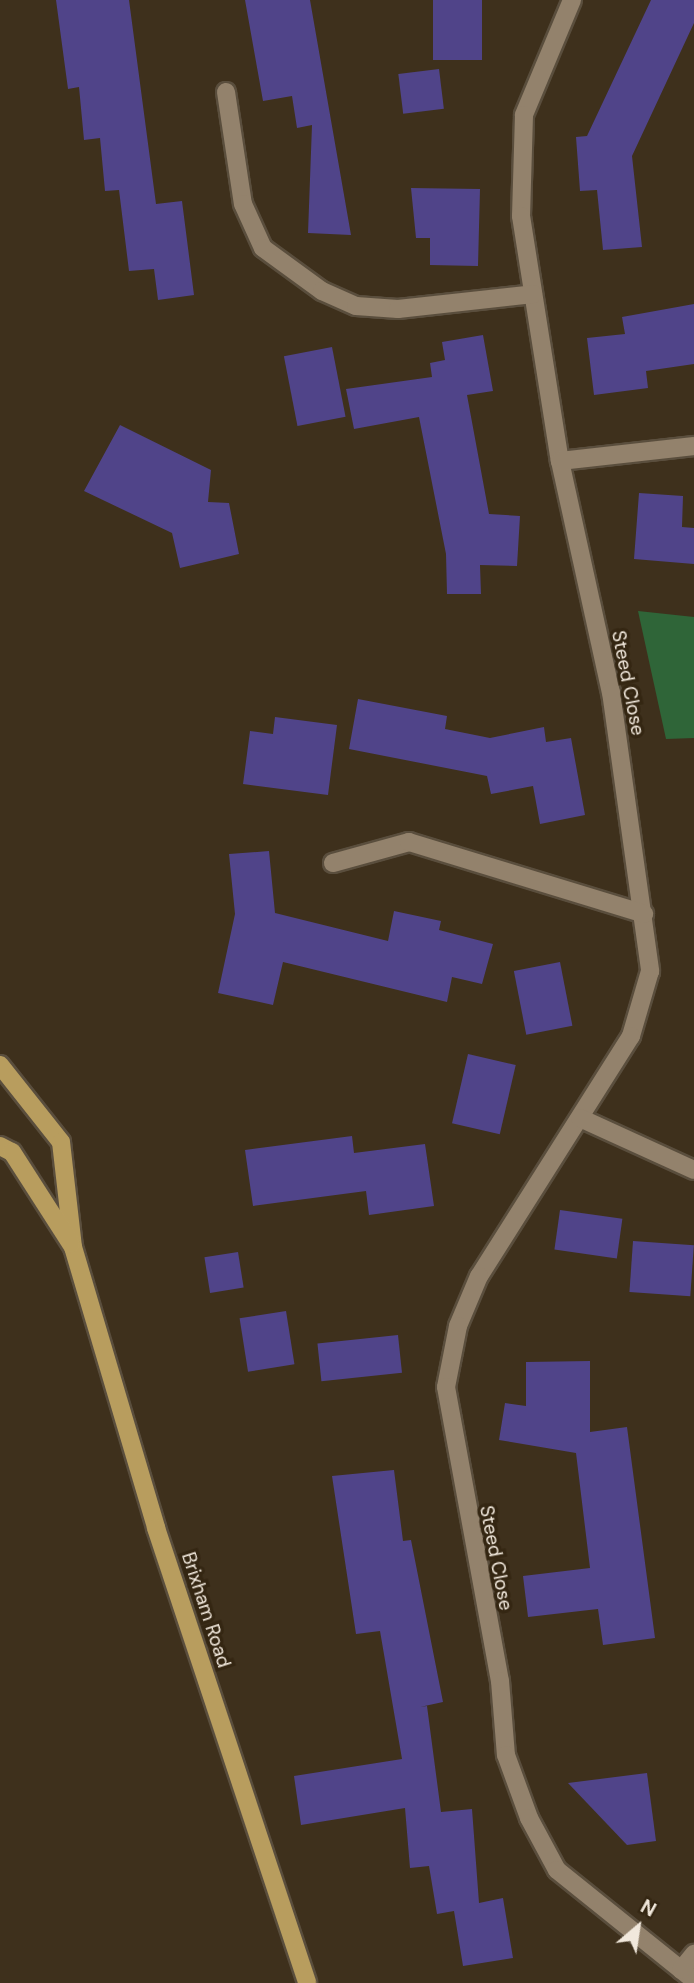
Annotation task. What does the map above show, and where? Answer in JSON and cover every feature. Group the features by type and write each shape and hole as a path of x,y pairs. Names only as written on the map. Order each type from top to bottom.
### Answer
{"main road":[{"name":"Brixham Road","path":"0,1065 61,1142 73,1247 156,1528 307,1983"},
{"name":"Brixham Road","path":"0,1146 12,1152 73,1247"}],"street":[{"name":"Steed Close","path":"572,0 524,115 521,216 560,461 611,692 650,971 631,1036 480,1276 458,1326 446,1387 500,1681 506,1755 529,1818 557,1870 688,1975 694,1954"},
{"path":"226,92 243,204 263,248 322,291 356,306 398,309 533,294"},
{"path":"560,461 694,446"},
{"path":"333,863 409,842 644,914"},
{"path":"580,1118 694,1170"}],"green space":[{"path":"638,611 694,617 694,738 666,739"}],"building":[{"path":"56,0 129,0 156,204 182,201 194,295 158,300 154,269 129,271 119,190 105,191 100,138 84,140 79,87 68,89"},
{"path":"245,0 310,0 351,235 308,233 312,125 297,128 292,96 263,101"},
{"path":"433,0 482,0 482,60 433,60"},
{"path":"651,0 694,0 694,23 632,156 642,247 603,250 597,190 580,191 576,137 587,136"},
{"path":"439,69 444,109 403,114 398,74"},
{"path":"411,188 480,189 478,266 430,265 430,238 416,238"},
{"path":"694,304 694,364 646,371 648,388 594,395 587,338 625,334 622,317"},
{"path":"483,335 493,391 467,395 489,514 520,516 517,566 480,565 481,594 447,594 446,554 419,417 354,429 346,389 432,377 430,363 445,360 442,342"},
{"path":"332,347 346,417 297,426 284,356"},
{"path":"120,425 211,470 208,502 229,503 239,554 180,568 172,533 84,491"},
{"path":"639,493 683,496 682,527 694,528 694,564 634,559"},
{"path":"358,699 447,716 445,729 490,738 544,727 546,742 571,738 585,815 540,824 533,786 491,794 487,776 349,749"},
{"path":"275,717 337,725 328,795 243,784 250,731 273,734"},
{"path":"269,851 275,913 388,941 394,911 441,921 439,930 493,944 482,984 452,977 447,1002 283,962 273,1005 218,993 235,914 229,854"},
{"path":"560,962 572,1026 526,1035 514,971"},
{"path":"468,1054 516,1065 500,1134 452,1123"},
{"path":"352,1136 354,1153 425,1144 434,1206 369,1215 366,1191 253,1206 245,1150"},
{"path":"560,1210 622,1219 617,1258 554,1250"},
{"path":"633,1241 694,1245 690,1296 629,1292"},
{"path":"238,1252 244,1288 210,1293 204,1257"},
{"path":"286,1311 294,1364 248,1372 240,1318"},
{"path":"398,1335 402,1373 321,1381 317,1343"},
{"path":"590,1361 590,1432 627,1427 655,1638 603,1645 598,1609 528,1617 523,1576 590,1568 576,1453 499,1440 505,1403 526,1406 526,1362"},
{"path":"394,1470 403,1541 411,1540 443,1702 420,1707 427,1706 441,1812 472,1809 479,1903 503,1898 513,1958 463,1966 454,1911 437,1914 429,1866 410,1868 405,1808 301,1825 294,1776 402,1759 380,1631 356,1634 332,1476"},
{"path":"647,1773 656,1841 627,1845 568,1783"}]}
